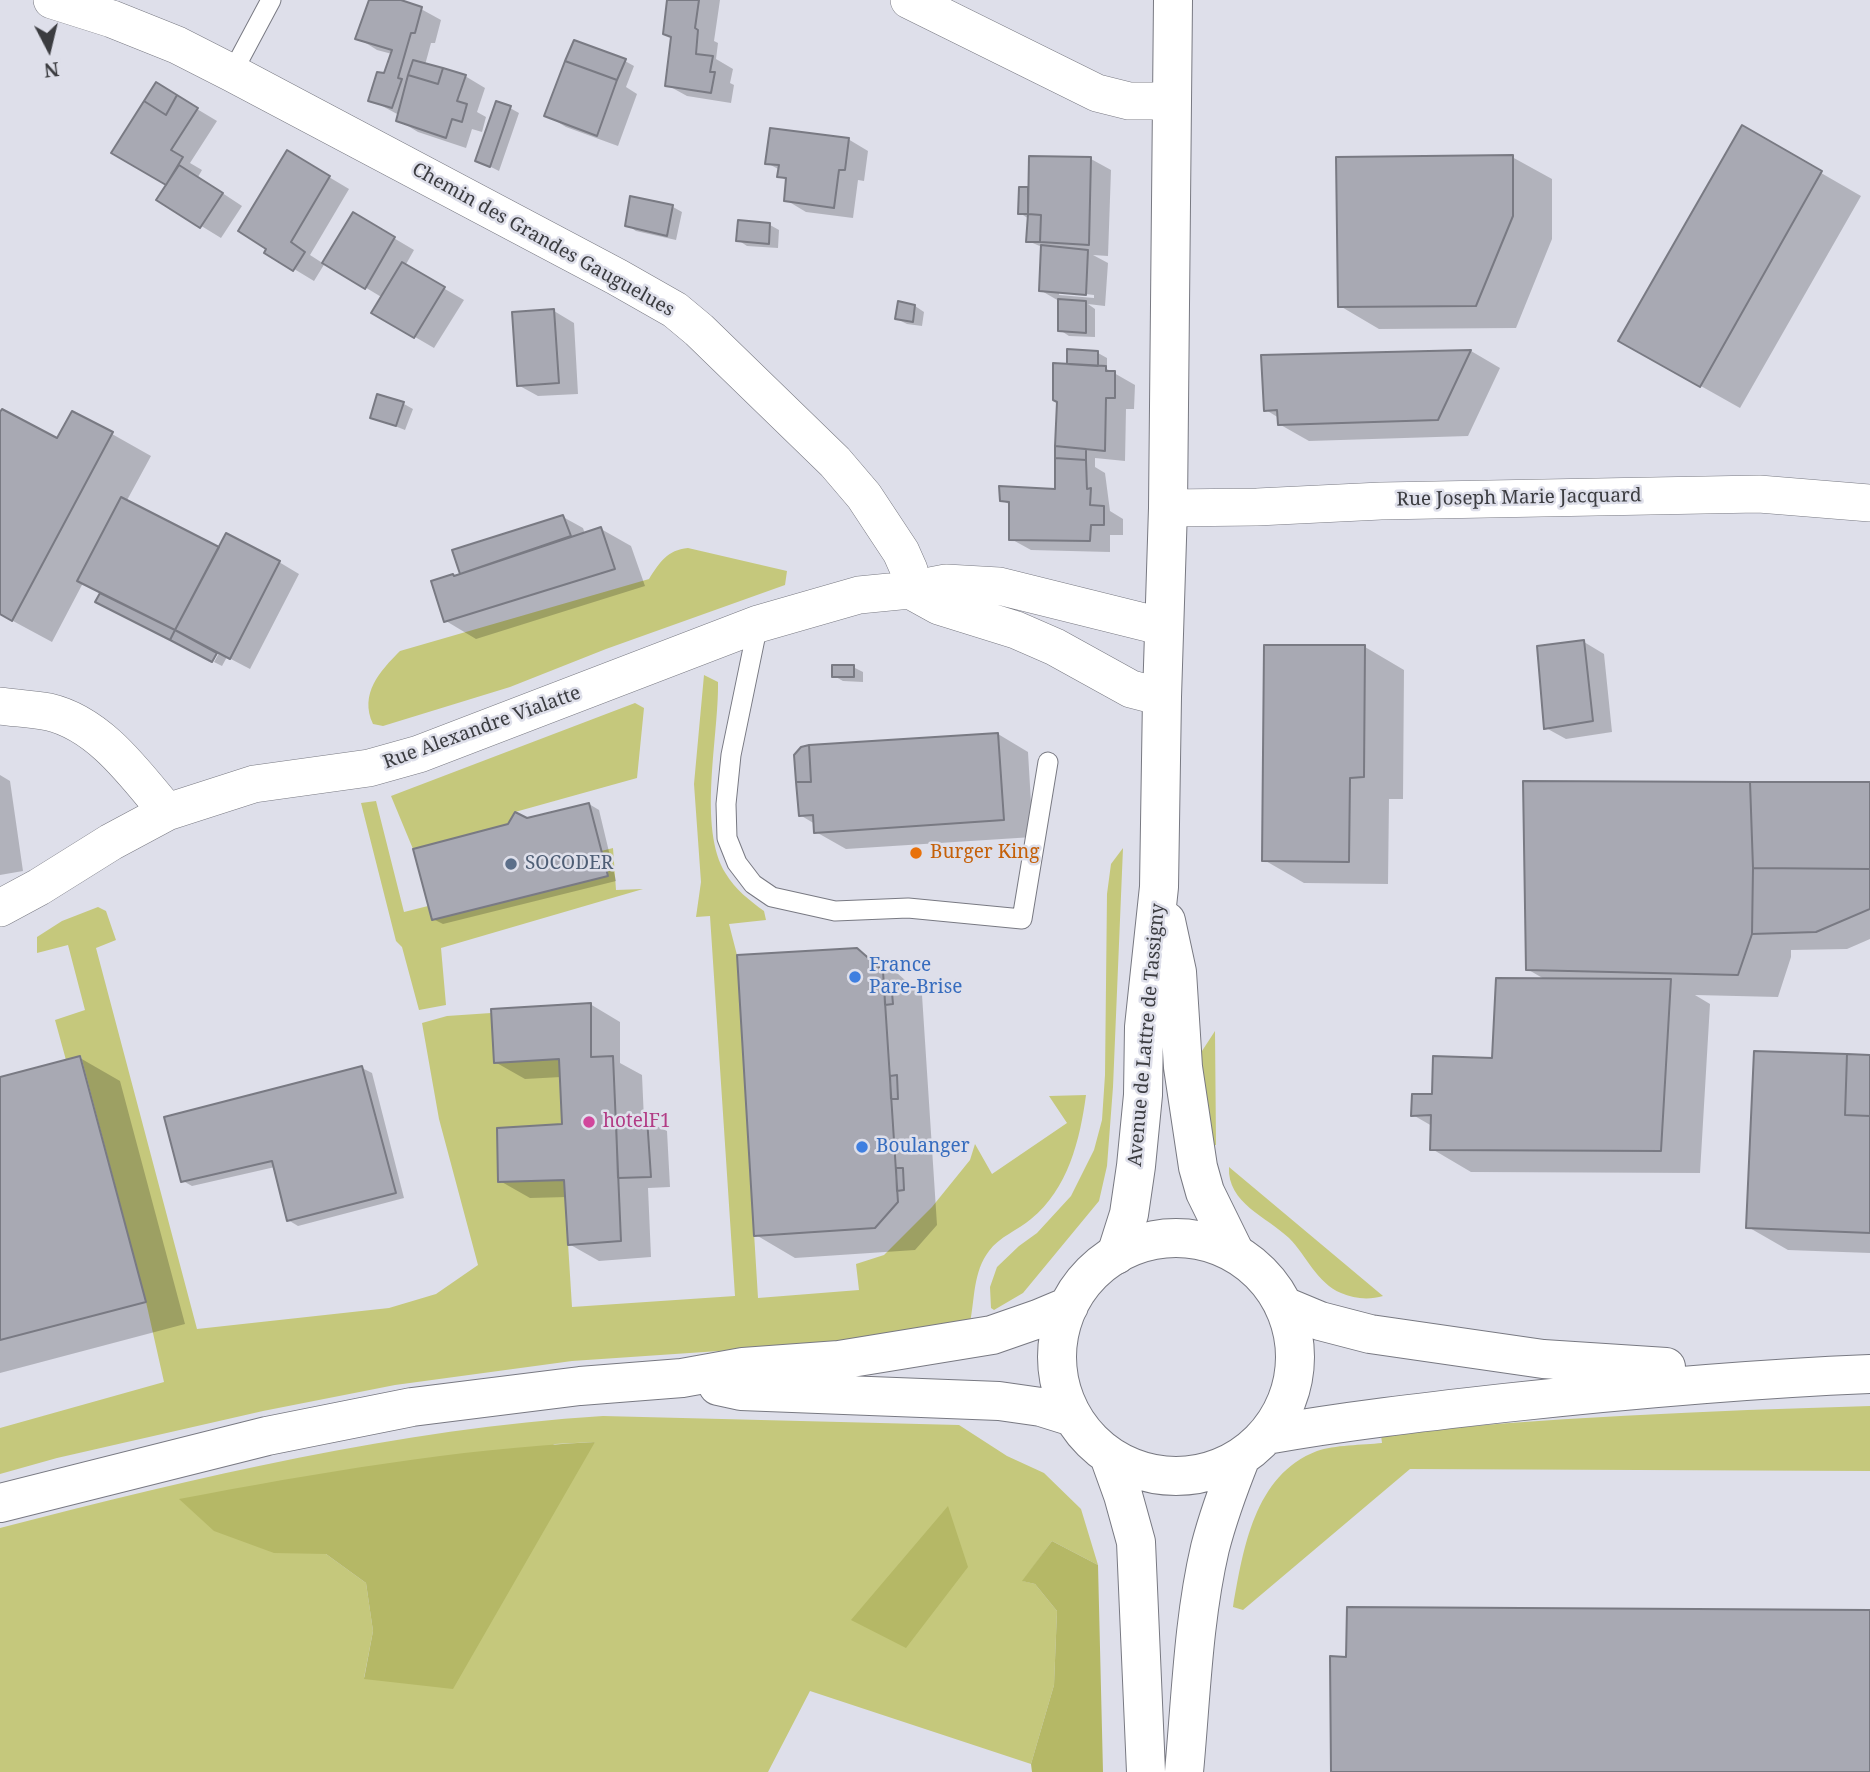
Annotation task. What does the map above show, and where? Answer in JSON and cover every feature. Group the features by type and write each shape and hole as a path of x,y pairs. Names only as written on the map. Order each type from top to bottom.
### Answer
{"main road":[{"path":"1159,892 1168,508 1173,0"},
{"name":"Avenue de Lattre de Tassigny","path":"1159,892 1177,972 1183,1067 1198,1167 1205,1192 1235,1253"},
{"name":"Avenue de Lattre de Tassigny","path":"1116,1255 1129,1214 1136,1166 1143,1095 1144,1027 1159,892"},
{"path":"1184,1772 1198,1614 1210,1548 1227,1492 1254,1446 1280,1417 1289,1396 1296,1350 1284,1306 1269,1282 1235,1253 1202,1241 1166,1238 1149,1241 1116,1255 1088,1276 1069,1306 1060,1327 1058,1374 1063,1396 1073,1417 1095,1445 1130,1467 1152,1474 1198,1474 1221,1468 1254,1446 1363,1419 1603,1392 1870,1374"},
{"path":"0,1503 267,1436 412,1407 552,1388 682,1378 743,1367 839,1360 992,1335 1038,1320 1069,1306"},
{"path":"1284,1306 1320,1321 1370,1334 1543,1359 1811,1377"},
{"path":"682,1378 741,1391 999,1401 1041,1407 1073,1417"},
{"path":"1109,1456 1136,1542 1146,1772"}],"street":[{"name":"Chemin des Grandes Gauguelues","path":"52,0 112,19 177,45 605,270 675,310 835,462 864,496 896,543 909,570 910,590"},
{"path":"909,0 1097,93 1129,101 1172,101"},
{"name":"Rue Joseph Marie Jacquard","path":"1168,508 1257,508 1381,501 1759,494 1870,503"},
{"name":"Rue Alexandre Vialatte","path":"0,908 167,812 254,784 369,768 419,754 758,624 859,595 946,583 999,586 1164,627"},
{"path":"910,590 939,606 1016,630 1055,647 1131,689 1162,697"},
{"path":"0,706 49,712 88,730 130,769 167,812"}],"lane":[{"path":"232,73 271,0"},
{"path":"758,624 731,755 726,804 727,838 737,863 752,884 772,897 835,911 908,908 1022,919 1048,762"}],"green space":[{"path":"688,548 787,571 785,585 606,649 510,687 383,726 373,724 368,703 370,693 379,675 400,651 649,579 669,554"},
{"path":"704,675 718,682 711,781 713,832 717,855 726,874 743,894 764,911 766,920 729,924 737,955 758,1298 859,1290 856,1264 884,1255 932,1207 970,1160 975,1144 992,1174 1067,1123 1049,1096 1086,1095 1076,1146 1063,1178 1044,1207 989,1251 977,1276 970,1323 851,1342 572,1361 395,1385 263,1411 57,1458 0,1474 0,1428 164,1382 146,1302 81,1056 66,1060 55,1020 85,1010 68,945 37,953 37,937 62,921 98,907 106,911 116,940 96,948 197,1329 389,1308 436,1294 478,1265 439,1119 422,1023 447,1016 491,1013 494,1063 559,1059 562,1124 497,1128 498,1181 564,1180 572,1307 735,1296 710,916 696,917 701,882 694,784"},
{"path":"635,703 644,708 637,778 515,812 508,824 413,849 391,796"},
{"path":"376,801 404,912 428,906 432,920 613,848 616,890 643,889 441,948 446,1005 419,1010 402,947 396,941 361,803"},
{"path":"1123,848 1113,1087 1107,1166 1099,1201 1023,1293 994,1310 991,1308 990,1287 997,1267 1037,1233 1071,1196 1094,1150 1102,1120 1105,1075 1107,894 1111,864"},
{"path":"1215,1031 1216,1145 1210,1146 1199,1059"},
{"path":"1229,1167 1383,1296 1351,1297 1325,1283 1289,1238 1241,1200 1230,1180"},
{"path":"1870,1406 1870,1471 1410,1469 1243,1610 1233,1607 1247,1539 1265,1496 1279,1477 1296,1462 1317,1451 1340,1446 1382,1443 1381,1435 1564,1419"},
{"path":"603,1416 959,1425 1007,1456 1044,1473 1081,1509 1098,1565 1052,1541 1023,1581 1035,1584 1057,1611 1054,1685 1031,1764 810,1691 768,1772 0,1772 0,1528 299,1458 526,1422","holes":["595,1442 364,1678 373,1631 366,1583 326,1554 555,1444"]},
{"path":"595,1442 453,1689 364,1679 373,1631 366,1583 326,1554 274,1553 214,1531 179,1499 386,1463 490,1450"},
{"path":"948,1506 968,1567 906,1648 851,1620"},
{"path":"1052,1541 1098,1565 1103,1772 1032,1772 1031,1764 1054,1685 1057,1611 1035,1584 1022,1581"}],"building":[{"path":"369,0 401,0 422,7 415,33 411,33 398,78 402,79 392,108 368,101 377,72 384,73 392,50 355,39"},
{"path":"667,0 699,0 695,28 698,30 696,54 713,56 710,72 715,72 711,93 665,86 671,37 663,34"},
{"path":"574,40 626,59 617,80 565,61"},
{"path":"413,60 443,68 438,84 408,75"},
{"path":"565,61 617,80 597,136 544,116"},
{"path":"443,68 466,75 457,101 467,104 462,122 452,119 446,138 396,121 408,75 438,84"},
{"path":"156,82 177,95 166,115 144,101"},
{"path":"177,95 198,108 171,150 183,157 166,185 111,153 144,101 166,115"},
{"path":"496,101 511,106 490,167 475,161"},
{"path":"1742,125 1822,171 1700,387 1618,341"},
{"path":"770,128 849,138 845,170 839,170 834,208 784,201 786,178 777,177 779,165 765,164"},
{"path":"287,150 330,176 291,242 305,252 293,271 264,253 266,249 238,231"},
{"path":"1513,155 1513,216 1476,306 1338,307 1336,157"},
{"path":"1029,156 1091,157 1089,245 1040,242 1041,215 1028,214"},
{"path":"179,165 223,193 200,228 156,200"},
{"path":"1019,187 1028,187 1028,214 1018,214"},
{"path":"630,196 673,205 667,236 625,226"},
{"path":"353,212 395,237 365,289 322,263"},
{"path":"1028,214 1041,215 1040,242 1026,242"},
{"path":"738,220 770,223 769,244 736,241"},
{"path":"1041,245 1088,250 1086,295 1039,291"},
{"path":"402,262 445,287 414,338 371,313"},
{"path":"1058,299 1086,301 1086,333 1058,331"},
{"path":"898,301 915,305 913,322 895,319"},
{"path":"554,309 559,383 517,386 512,312"},
{"path":"1067,349 1098,351 1098,366 1067,364"},
{"path":"1471,350 1438,420 1278,425 1277,410 1264,411 1261,355"},
{"path":"1053,363 1106,366 1106,371 1115,371 1115,398 1106,398 1105,451 1055,446 1057,402 1053,400"},
{"path":"377,394 404,402 396,426 370,418"},
{"path":"2,409 57,438 72,411 113,432 12,621 0,614"},
{"path":"1055,446 1086,449 1086,460 1055,458"},
{"path":"1055,458 1086,460 1087,489 1091,488 1090,505 1104,506 1104,525 1091,525 1090,541 1009,540 1009,502 1000,501 999,486 1055,489"},
{"path":"121,497 219,547 175,630 77,581"},
{"path":"563,515 571,536 460,574 452,550"},
{"path":"601,527 615,569 444,622 431,581 453,574 454,576"},
{"path":"226,533 280,561 230,659 175,630"},
{"path":"100,593 175,630 170,640 95,602"},
{"path":"175,630 217,653 212,662 170,640"},
{"path":"1584,640 1593,721 1544,729 1537,646"},
{"path":"1264,645 1365,645 1364,777 1350,778 1349,862 1262,861"},
{"path":"832,665 854,665 854,677 832,677"},
{"path":"998,733 1004,820 814,833 813,815 799,816 796,782 811,782 809,745"},
{"path":"809,745 811,782 796,782 794,755 801,747"},
{"path":"1523,781 1750,782 1752,934 1738,975 1526,970"},
{"path":"1750,782 1870,782 1870,869 1753,868"},
{"name":"SOCODER","path":"589,803 608,876 432,920 413,849 508,824 515,812 527,818"},
{"path":"1753,868 1870,869 1870,909 1816,932 1752,934"},
{"path":"857,948 883,971 898,1202 875,1228 754,1236 737,955"},
{"path":"1496,978 1671,979 1661,1151 1430,1150 1431,1115 1411,1116 1412,1094 1432,1094 1433,1056 1492,1058"},
{"path":"891,981 893,1004 885,1005 884,982"},
{"name":"hotelF1","path":"591,1003 591,1057 613,1056 621,1241 568,1245 564,1180 498,1182 497,1128 562,1124 559,1059 494,1063 491,1009"},
{"path":"1754,1051 1847,1054 1845,1115 1870,1116 1870,1233 1746,1228"},
{"path":"1847,1054 1870,1055 1870,1116 1845,1115"},
{"path":"80,1056 146,1302 0,1340 0,1077"},
{"path":"362,1066 396,1193 287,1221 272,1161 181,1182 164,1117"},
{"path":"897,1075 898,1099 891,1099 890,1076"},
{"path":"647,1118 651,1177 618,1178 616,1121"},
{"path":"896,1168 903,1168 904,1190 897,1191"},
{"path":"1347,1607 1870,1610 1870,1772 1331,1772 1330,1656 1346,1657"}],"place":[{"name":"Burger King","path":"916,853"},
{"name":"SOCODER","path":"511,864"},
{"name":"France Pare-Brise","path":"855,977"},
{"name":"hotelF1","path":"589,1122"},
{"name":"Boulanger","path":"862,1147"}]}
